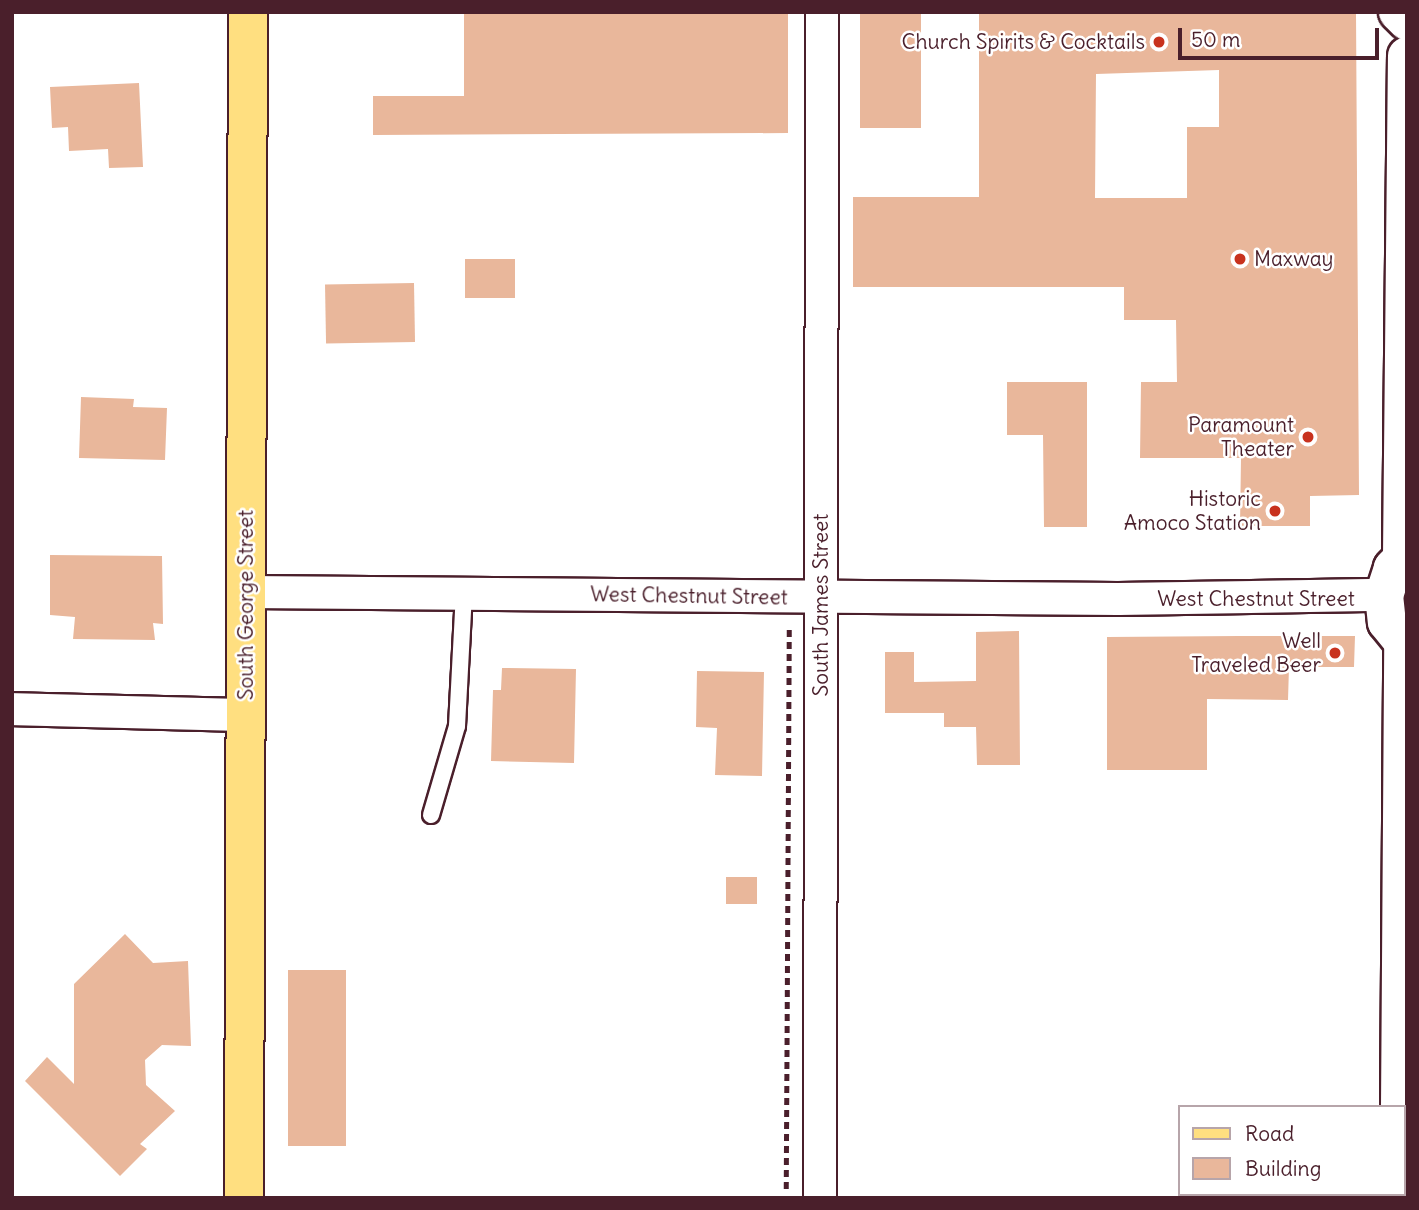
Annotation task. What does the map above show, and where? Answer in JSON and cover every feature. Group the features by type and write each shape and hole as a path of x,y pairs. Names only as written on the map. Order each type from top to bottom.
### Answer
{"main road":[{"name":"South George Street","path":"244,1198 248,12"}],"street":[{"name":"South James Street","path":"820,1198 822,12"},
{"path":"1398,12 1407,20"},
{"path":"1400,1105 1405,645 1387,622 1384,595 1404,554 1407,56"},
{"name":"West Chestnut Street","path":"247,592 821,598 1384,595"},
{"path":"12,709 246,715"}],"lane":[{"path":"431,815 457,726 464,594"}],"path":[{"path":"786,1189 789,626"}],"building":[{"path":"464,12 788,12 788,133 373,135 373,96 464,96"},
{"path":"860,12 921,12 921,128 860,128"},
{"path":"979,12 1356,12 1359,495 1310,496 1310,526 1240,526 1241,458 1140,458 1141,382 1177,382 1176,320 1124,320 1124,287 853,287 853,197 979,197","holes":["1219,70 1219,127 1187,127 1187,198 1095,198 1096,74"]},
{"path":"139,83 143,167 109,168 108,149 69,151 68,127 52,128 50,87"},
{"path":"465,259 515,259 515,298 465,298"},
{"path":"414,283 415,342 326,344 325,285"},
{"path":"1007,382 1087,382 1087,527 1044,527 1043,435 1007,435"},
{"path":"81,397 134,399 133,407 167,408 165,460 79,458"},
{"path":"50,555 162,556 163,624 153,623 155,640 73,639 75,617 50,615"},
{"path":"1019,631 1020,765 977,765 976,727 944,727 944,713 885,713 885,652 914,652 914,682 976,681 976,632"},
{"path":"1355,636 1354,667 1289,667 1288,700 1207,699 1207,770 1107,770 1107,637"},
{"path":"502,668 576,669 574,763 491,761 493,690 501,690"},
{"path":"697,671 764,672 762,776 715,775 717,728 696,727"},
{"path":"726,877 757,877 757,904 726,904"},
{"path":"125,934 153,963 188,961 191,1046 162,1045 145,1060 146,1085 175,1111 140,1144 147,1149 120,1176 25,1081 47,1057 74,1084 74,984"},
{"path":"288,970 346,970 346,1146 288,1146"}],"place":[{"name":"Church Spirits & Cocktails","path":"1159,42"},
{"name":"Maxway","path":"1240,259"},
{"name":"Paramount Theater","path":"1308,437"},
{"name":"Historic Amoco Station","path":"1275,511"},
{"name":"Well Traveled Beer","path":"1335,653"}]}
